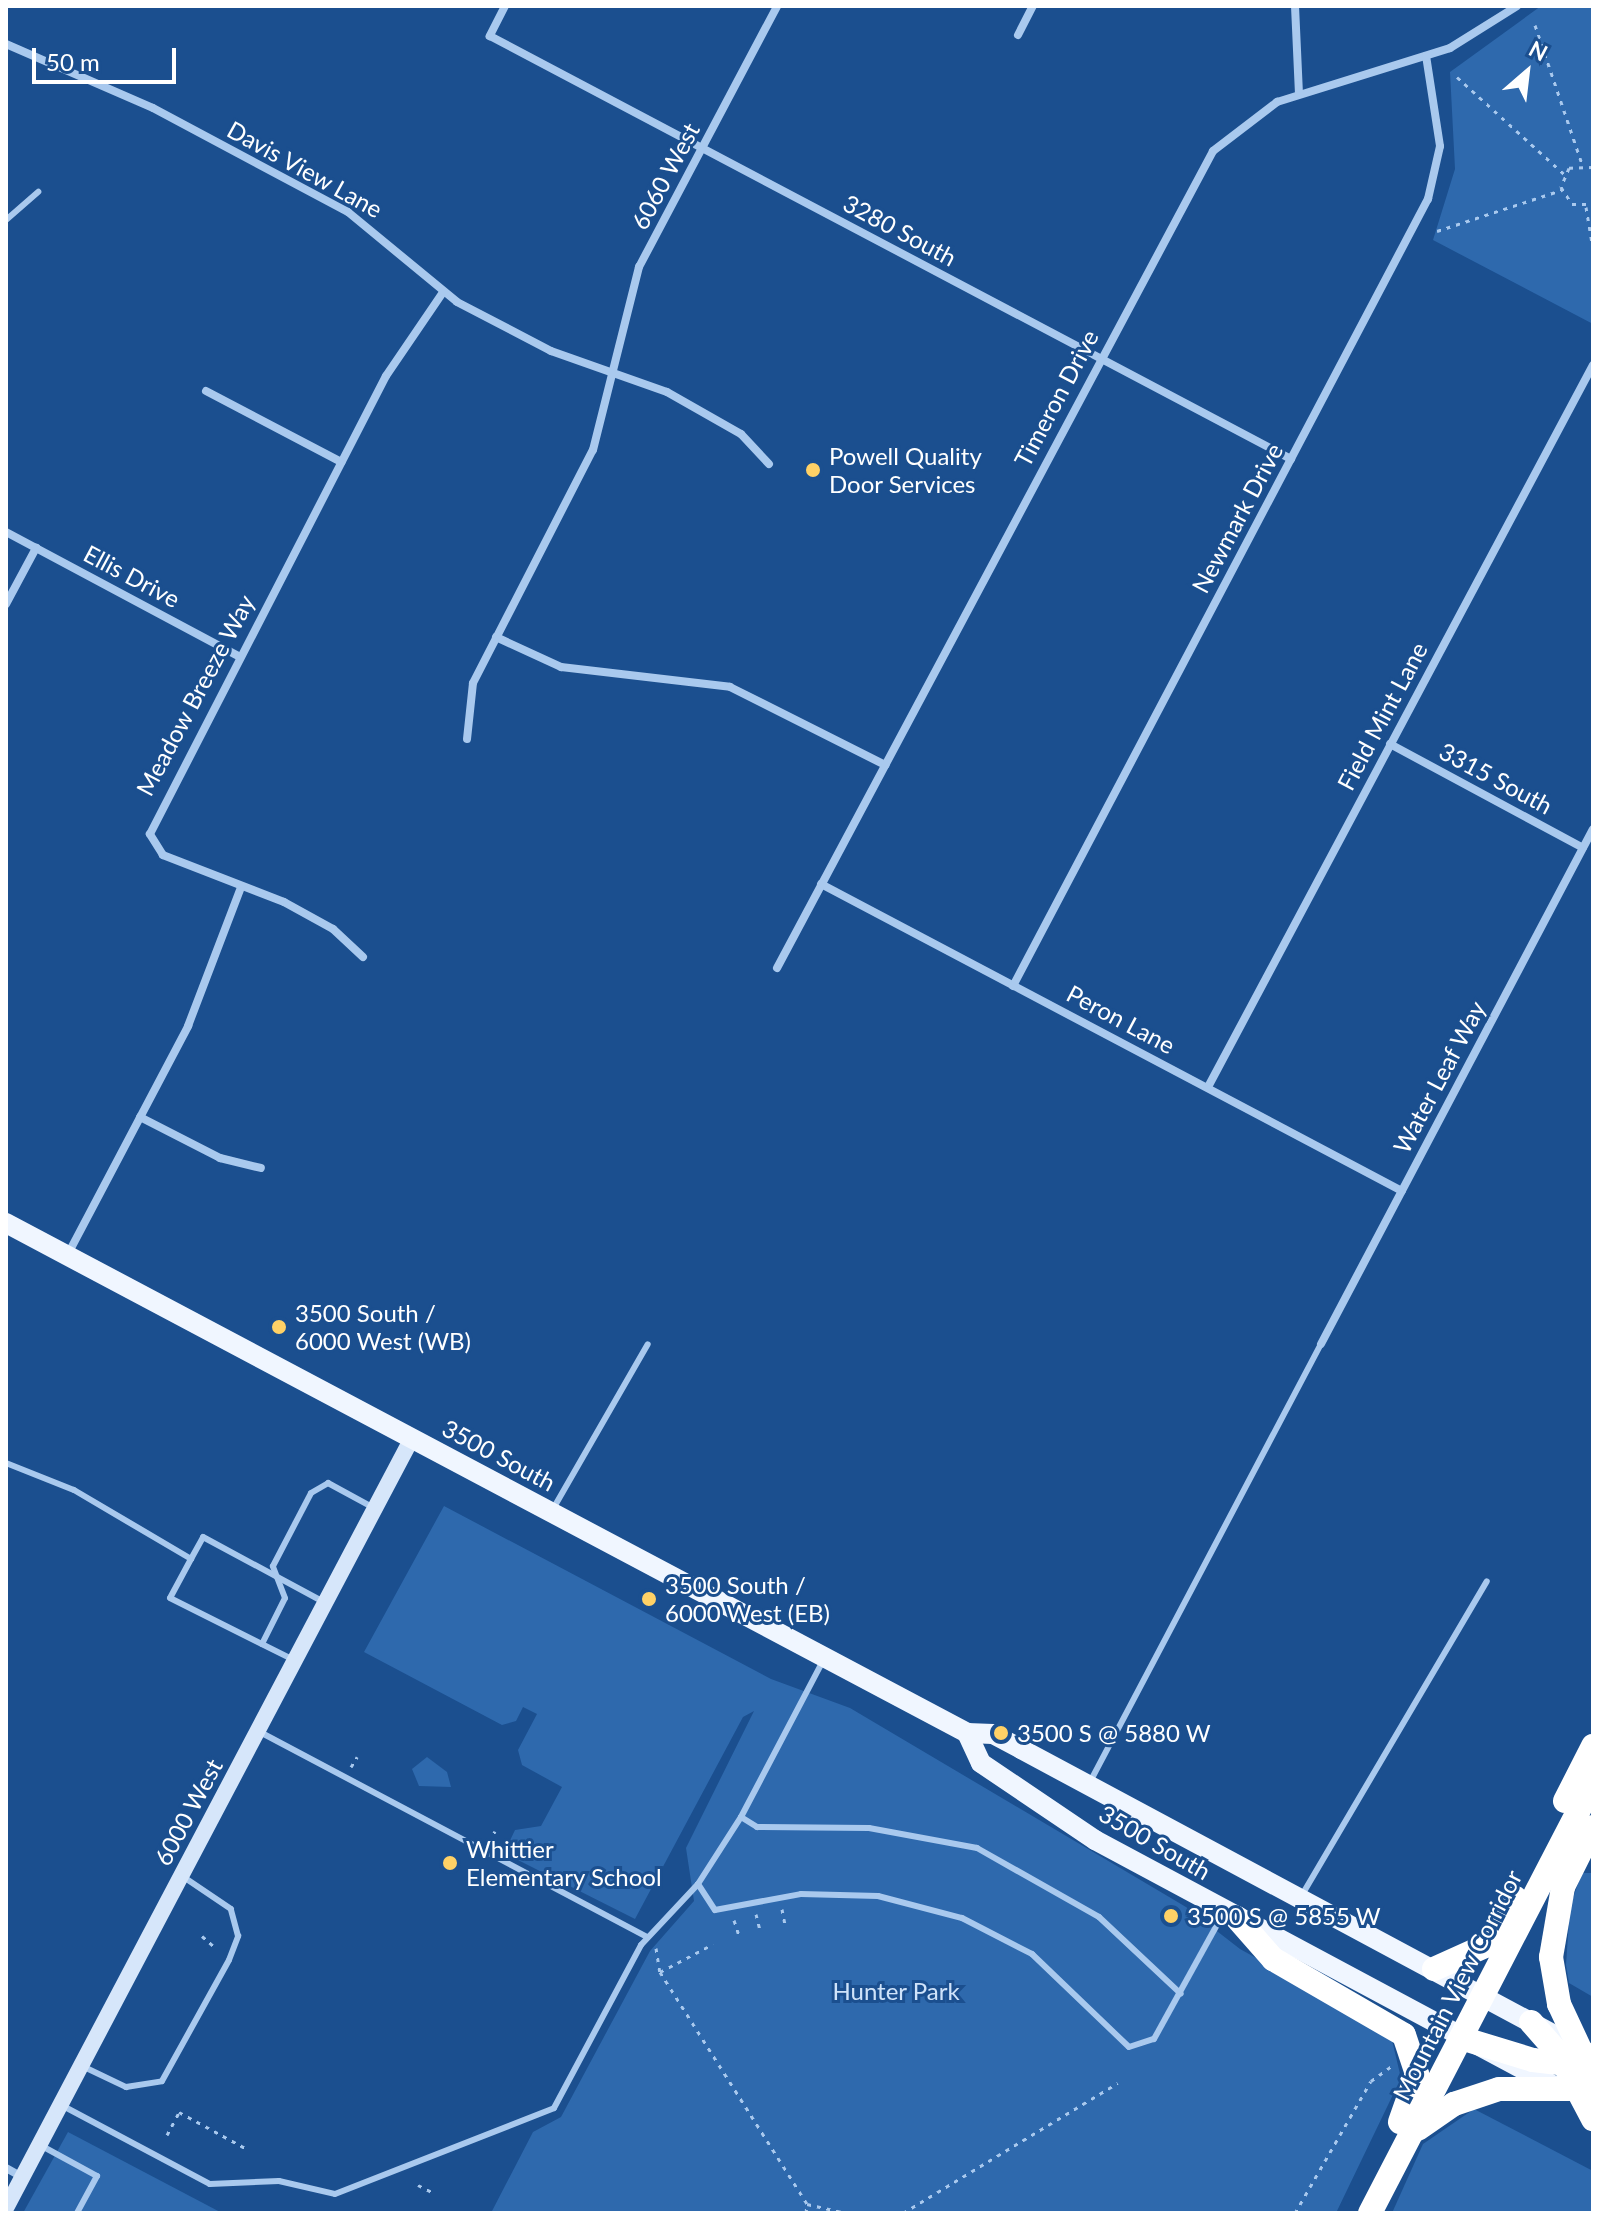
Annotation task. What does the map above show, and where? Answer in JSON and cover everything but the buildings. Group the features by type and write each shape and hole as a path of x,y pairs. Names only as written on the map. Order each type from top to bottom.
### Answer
{"highway":[{"path":"1434,1969 1461,1962 1494,1935 1593,1746"},
{"name":"Mountain View Corridor","path":"1370,2213 1593,1783"},
{"path":"1584,2081 1555,1989 1551,1940 1563,1887 1593,1827"},
{"path":"1231,1915 1273,1959 1396,2027 1414,2054 1413,2095 1354,2213"},
{"path":"1531,2022 1584,2081"},
{"path":"1461,2038 1584,2081"},
{"path":"1409,2139 1476,2095 1584,2081"}],"main road":[{"name":"3500 South","path":"6,1223 967,1733 993,1734 1531,2022"},
{"name":"3500 South","path":"967,1733 981,1763 1231,1915 1461,2038"}],"street":[{"name":"3280 South","path":"505,6 490,36 1291,459"},
{"name":"6060 West","path":"467,739 469,695 496,637 585,469 632,285 777,6"},
{"path":"1018,35 1033,6"},
{"path":"1295,6 1299,94"},
{"name":"Timeron Drive","path":"777,968 1213,151 1258,112 1299,94 1426,56 1468,40 1517,6"},
{"name":"Davis View Lane","path":"6,44 153,108 348,212 443,292 535,344 727,425 769,464"},
{"name":"Newmark Drive","path":"1013,986 1428,199 1440,146 1426,56"},
{"name":"Meadow Breeze Way","path":"241,887 163,855 150,834 238,656 402,349 443,292"},
{"name":"Field Mint Lane","path":"1208,1087 1593,365"},
{"path":"206,391 341,462"},
{"name":"Ellis Drive","path":"6,532 238,656"},
{"path":"6,604 36,548"},
{"path":"496,637 561,667 730,687 885,765"},
{"name":"3315 South","path":"1390,744 1583,848"},
{"name":"Water Leaf Way","path":"1321,1344 1593,829"},
{"name":"Peron Lane","path":"821,884 1402,1191"},
{"path":"67,1255 195,1011 241,887 326,925 363,957"},
{"path":"140,1117 220,1158 261,1168"},
{"name":"6000 West","path":"6,2208 412,1438"},
{"path":"6,2168 23,2177"}],"lane":[{"path":"6,220 38,192"},
{"path":"551,1512 648,1344"},
{"path":"1088,1785 1321,1344"},
{"path":"6,1463 74,1490 191,1559"},
{"path":"262,1644 285,1598 273,1566 320,1485 375,1509"},
{"path":"295,1661 170,1598 203,1537 325,1603"},
{"path":"1300,1898 1487,1581"},
{"path":"61,2105 210,2184 279,2181 335,2194 554,2108 647,1937 698,1884 741,1817 825,1658"},
{"path":"258,1731 647,1937"},
{"path":"741,1817 757,1827 869,1828 977,1848 1099,1917 1181,1994"},
{"path":"82,2066 126,2087 162,2081 229,1960 238,1936 231,1909 182,1876"},
{"path":"698,1884 715,1910 801,1894 878,1896 962,1918 1032,1954 1129,2047 1154,2039 1231,1915"},
{"path":"40,2145 97,2176 77,2213"}],"path":[{"path":"1535,25 1582,164"},
{"path":"1457,77 1564,174"},
{"path":"1564,174 1582,164 1593,167"},
{"path":"1564,174 1562,190 1572,204 1586,207 1593,204"},
{"path":"1437,231 1562,190"},
{"path":"1586,207 1593,249"},
{"path":"351,1767 357,1757"},
{"path":"490,1842 495,1831"},
{"path":"202,1936 216,1948"},
{"path":"660,1972 713,1944"},
{"path":"656,1948 660,1972 807,2204 806,2213"},
{"path":"1295,2213 1371,2081 1397,2064"},
{"path":"903,2213 1118,2083"},
{"path":"167,2135 179,2112 245,2148"},
{"path":"418,2185 434,2193"},
{"path":"807,2204 845,2213"}],"green space":[{"path":"1541,6 1593,6 1593,324 1433,240 1455,169 1450,72"},
{"name":"Hunter Park","path":"444,1506 771,1679 850,1708 1186,1907 1240,1949 1390,2032 1401,2078 1336,2213 491,2213 533,2132 561,2117 650,1951 694,1901 686,1848 754,1711 743,1717 635,1919 504,1853 515,1830 541,1826 562,1787 522,1765 518,1750 537,1714 523,1707 516,1721 502,1725 364,1652"},
{"path":"427,1757 447,1772 451,1787 419,1786 412,1769"},
{"path":"1582,1873 1593,1873 1593,1997 1569,1983 1566,1965 1570,1906"},
{"path":"1474,2109 1593,2171 1593,2213 1392,2213 1423,2144"},
{"path":"68,2132 222,2213 23,2213"}],"place":[{"name":"Powell Quality Door Services","path":"813,470"},
{"name":"3500 South / 6000 West (WB)","path":"279,1327"},
{"name":"3500 South / 6000 West (EB)","path":"649,1599"},
{"name":"3500 S @ 5880 W","path":"1001,1733"},
{"name":"Whittier Elementary School","path":"450,1863"},
{"name":"3500 S @ 5855 W","path":"1171,1916"}]}
